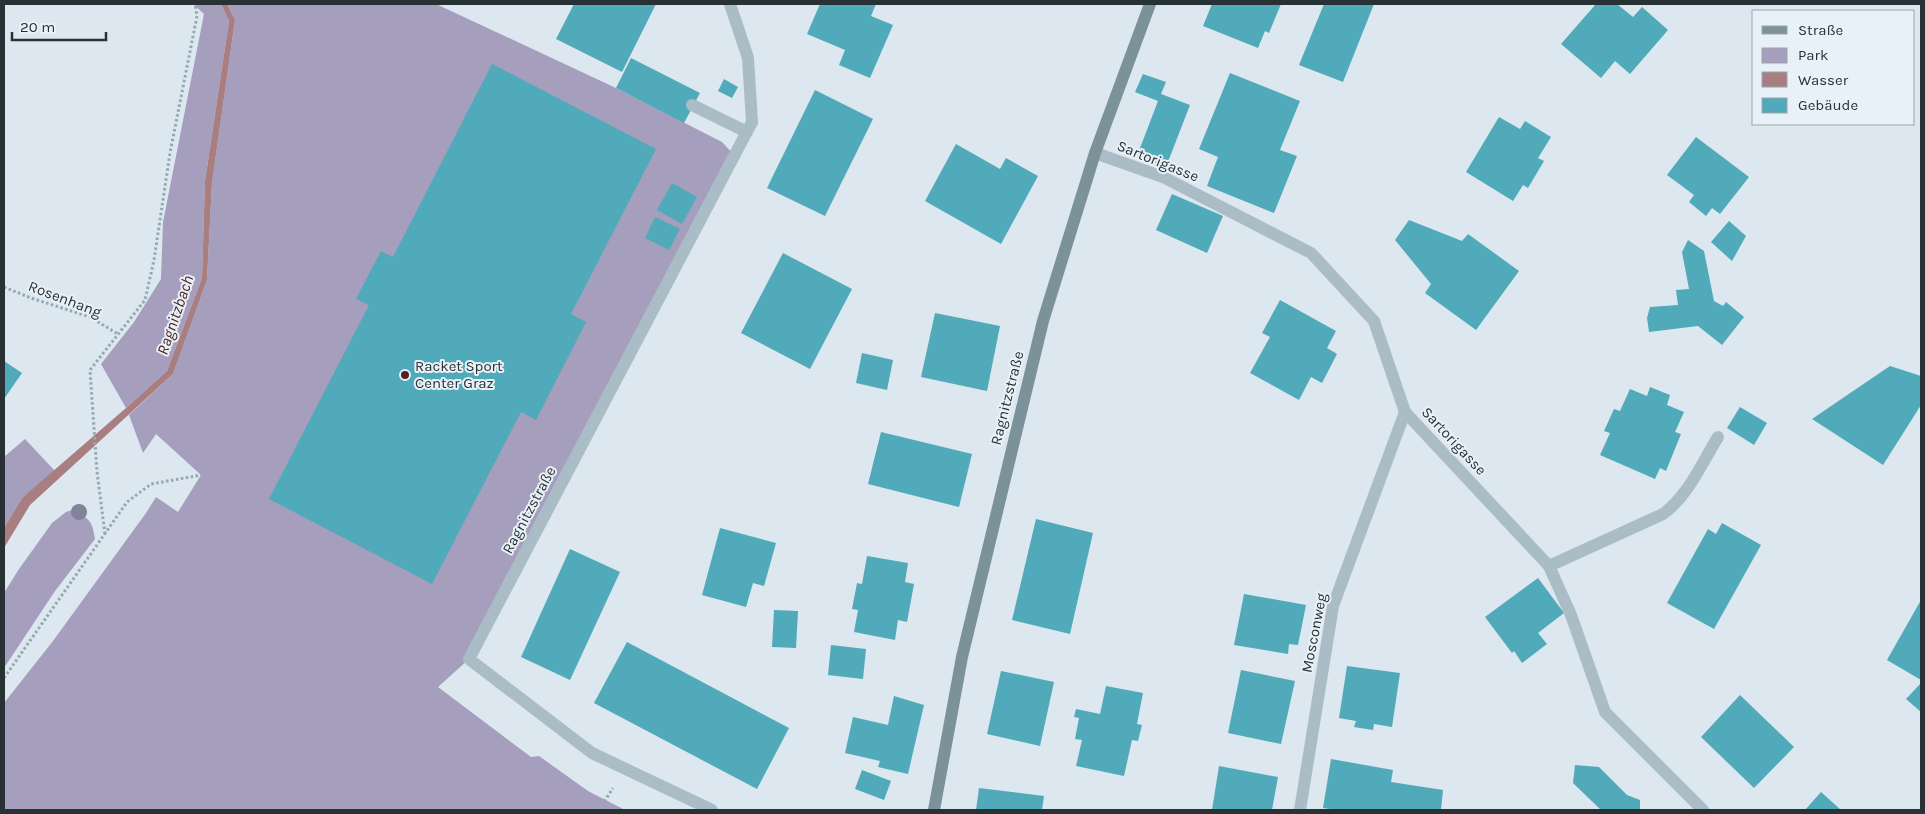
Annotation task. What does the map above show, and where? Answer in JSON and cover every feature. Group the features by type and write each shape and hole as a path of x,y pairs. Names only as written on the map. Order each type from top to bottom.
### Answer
{"main road":[{"name":"Ragnitzstraße","path":"934,810 962,657 1042,321 1095,154 1150,4"}],"street":[{"path":"692,105 749,127 748,58 730,4"},
{"name":"Ragnitzstraße","path":"712,810 592,753 469,659 749,127"},
{"name":"Sartorigasse","path":"1095,154 1163,178 1311,252 1374,321 1405,412 1549,566 1572,615 1605,712 1703,810"},
{"name":"Mosconweg","path":"1300,810 1334,606 1405,412"},
{"path":"1549,566 1663,514 1682,496 1718,437"}],"path":[{"path":"105,534 97,472 90,370 145,300 154,260 170,153 197,16 195,4"},
{"name":"Rosenhang","path":"4,287 90,317 118,334"},
{"path":"4,678 126,502 151,484 201,475"},
{"path":"599,810 617,781"}],"green space":[{"path":"193,4 221,4 229,21 205,181 202,278 167,371 126,408 101,364 134,322 161,279 163,222 204,14"},
{"name":"Racket Sport Center Graz","path":"227,4 436,4 616,88 722,142 734,155 469,659 438,687 531,757 539,756 588,791 625,810 4,810 4,703 53,641 156,497 178,512 201,475 156,434 143,453 129,415 173,374 207,280 212,183 235,20"},
{"path":"25,439 55,471 22,498 4,528 4,457"},
{"path":"72,510 89,520 93,527 95,539 55,591 4,668 4,593 52,523 66,512"}],"water":[{"name":"Ragnitzbach","path":"221,4 227,4 235,20 212,183 207,280 173,374 30,505 4,548 4,528 22,498 167,371 202,278 205,181 229,21"}],"building":[{"path":"574,4 656,4 622,72 556,39"},
{"path":"820,4 876,4 871,16 893,25 870,78 839,65 845,50 807,34"},
{"path":"1212,4 1281,4 1269,33 1265,31 1258,48 1203,26"},
{"path":"1324,4 1374,4 1343,82 1299,65"},
{"path":"1596,4 1617,4 1633,17 1642,7 1668,30 1630,74 1615,61 1601,78 1561,44"},
{"path":"631,58 700,93 684,123 616,88"},
{"name":"Racket Sport Center Graz","path":"492,64 656,149 571,314 586,322 536,420 521,412 432,584 269,499 369,305 356,299 381,251 393,257"},
{"path":"1230,73 1300,101 1280,150 1297,156 1274,213 1207,186 1218,157 1199,149"},
{"path":"1143,74 1166,82 1161,94 1190,105 1166,167 1137,156 1158,101 1135,92"},
{"path":"724,79 738,87 732,98 718,91"},
{"path":"815,90 873,119 825,216 767,188"},
{"path":"1499,117 1520,129 1525,121 1551,137 1538,158 1544,161 1528,188 1523,185 1513,201 1466,172"},
{"path":"1696,137 1749,177 1720,214 1712,208 1706,216 1689,202 1694,195 1667,175"},
{"path":"956,144 1000,169 1006,158 1038,176 1001,244 925,201"},
{"path":"672,183 697,197 682,224 657,210"},
{"path":"1172,194 1223,216 1207,253 1156,230"},
{"path":"655,217 680,229 669,250 645,238"},
{"path":"1409,220 1462,241 1468,234 1519,271 1476,330 1425,293 1431,284 1395,240"},
{"path":"1729,221 1746,236 1732,261 1711,242"},
{"path":"1688,240 1704,251 1714,301 1723,306 1726,302 1744,317 1722,345 1698,326 1649,332 1647,318 1650,307 1678,305 1676,290 1689,289 1682,252"},
{"path":"783,253 852,289 810,369 741,333"},
{"path":"1280,300 1336,331 1327,348 1337,354 1322,383 1311,377 1299,400 1250,373 1270,337 1262,333"},
{"path":"935,313 1000,326 987,391 921,377"},
{"path":"862,353 893,360 887,390 856,383"},
{"path":"4,361 22,373 4,399"},
{"path":"1890,366 1921,376 1921,405 1883,465 1812,419"},
{"path":"1650,387 1670,395 1667,405 1684,412 1675,432 1681,434 1666,471 1660,468 1655,479 1600,455 1610,433 1604,431 1614,409 1620,411 1630,389 1647,396"},
{"path":"1740,407 1767,423 1754,445 1727,428"},
{"path":"881,432 972,454 959,507 868,484"},
{"path":"1036,519 1093,533 1070,634 1012,620"},
{"path":"1722,523 1761,545 1714,629 1667,603 1708,529 1716,534"},
{"path":"720,528 776,543 764,586 753,583 746,607 702,595"},
{"path":"570,549 620,572 570,680 521,657"},
{"path":"867,556 908,563 905,582 914,584 907,622 898,620 895,640 854,632 858,610 852,609 857,583 862,584"},
{"path":"1538,578 1564,613 1538,633 1547,644 1522,663 1514,651 1512,653 1485,617"},
{"path":"1244,594 1306,605 1298,645 1289,644 1288,654 1234,645"},
{"path":"1921,600 1921,680 1887,660"},
{"path":"774,610 798,611 796,648 772,647"},
{"path":"627,642 789,728 757,789 594,703"},
{"path":"831,645 866,649 863,679 828,675"},
{"path":"1347,666 1400,673 1392,727 1374,724 1373,730 1354,727 1356,721 1339,718"},
{"path":"1241,670 1295,681 1281,744 1228,733"},
{"path":"1001,671 1054,682 1040,746 987,734"},
{"path":"1921,683 1921,712 1906,699"},
{"path":"1106,686 1143,693 1137,724 1142,725 1138,741 1132,740 1124,776 1076,766 1082,740 1075,739 1079,718 1074,717 1076,709 1100,714"},
{"path":"1740,695 1794,747 1754,788 1701,737"},
{"path":"894,696 924,705 908,774 878,767 880,761 845,753 853,717 888,725"},
{"path":"1331,759 1393,770 1391,782 1443,790 1441,810 1337,810 1323,808"},
{"path":"1575,765 1599,767 1627,795 1640,800 1640,810 1601,810 1573,783"},
{"path":"1219,766 1278,777 1272,810 1212,810"},
{"path":"862,770 891,781 884,800 855,789"},
{"path":"979,788 1044,796 1042,810 976,810"},
{"path":"1821,792 1841,810 1805,810"}],"place":[{"name":"Racket Sport Center Graz","path":"405,375"}]}
